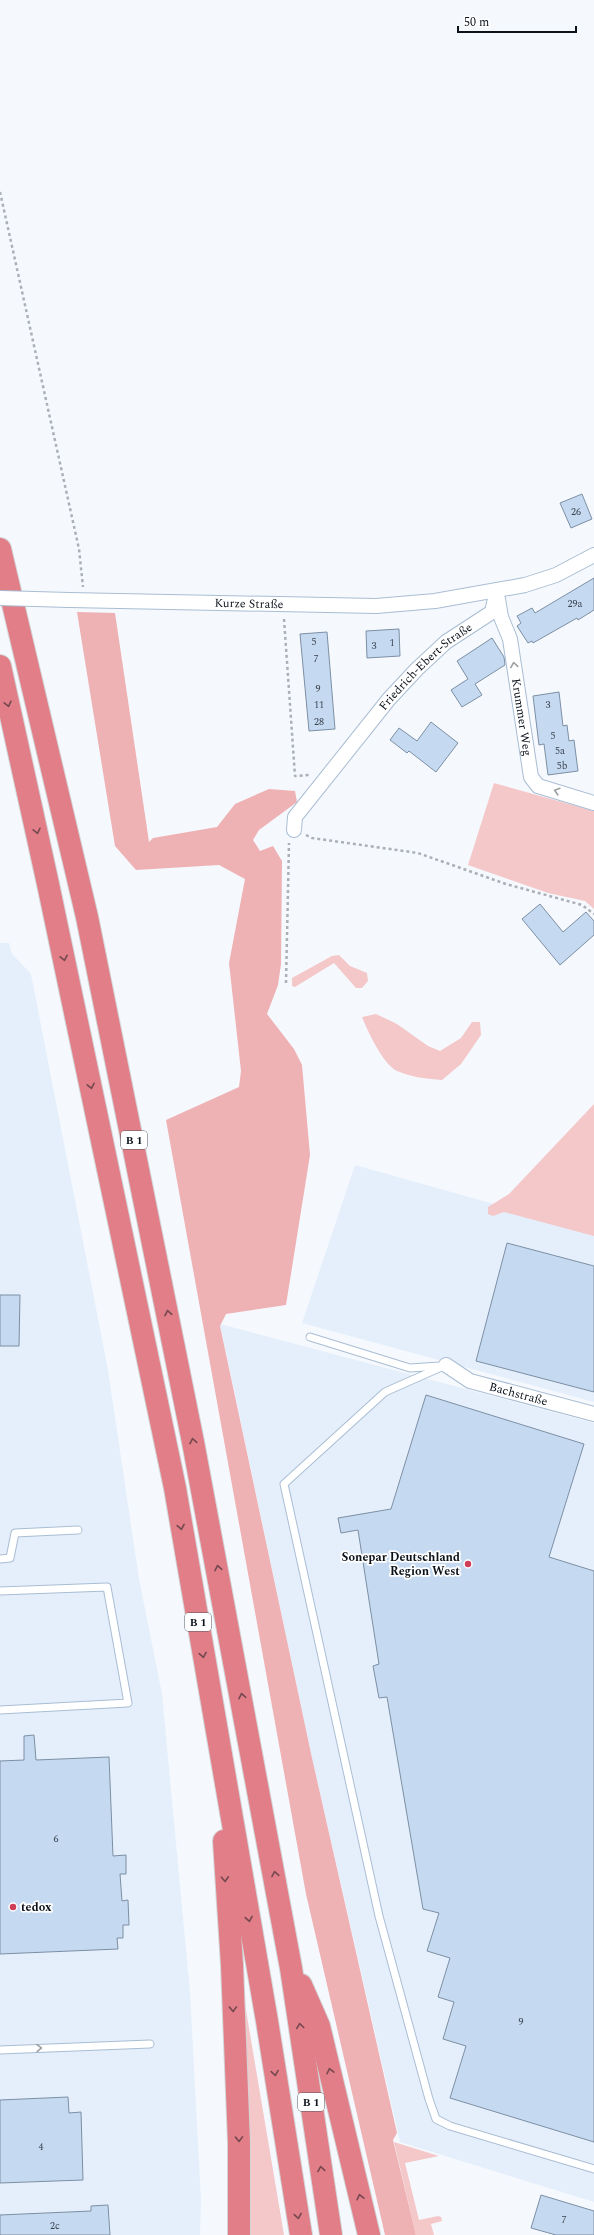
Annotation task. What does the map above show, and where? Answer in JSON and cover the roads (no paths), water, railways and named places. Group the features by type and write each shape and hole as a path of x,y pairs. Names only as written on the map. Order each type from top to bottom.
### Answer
{"highway":[{"name":"B 1","path":"0,549 87,917 134,1141 250,1734 291,1968 332,2235"},
{"name":"B 1","path":"0,666 76,1016 175,1488 267,2021 301,2235"},
{"path":"221,1756 239,2143 239,2235"},
{"path":"291,1968 311,2004 319,2026 369,2235"}],"street":[{"path":"497,590 541,581 594,555"},
{"name":"Kurze Straße","path":"0,598 376,606 435,601 497,590"},
{"name":"Friedrich-Ebert-Straße","path":"294,830 295,817 389,699 417,669 446,642 492,612 497,590"},
{"name":"Krummer Weg","path":"497,590 501,617 510,639 532,777 538,786 594,803"},
{"name":"Bachstraße","path":"446,1365 470,1381 594,1414"}],"lane":[{"path":"310,1337 410,1368 446,1365"},
{"path":"446,1365 385,1392 284,1484 379,1916 429,2099 436,2119 450,2126 594,2169"},
{"path":"0,1559 10,1558 15,1533 78,1530"},
{"path":"0,1591 107,1587 128,1703 0,1710"},
{"path":"0,2050 150,2044"}],"place":[{"name":"Sonepar Deutschland Region West","path":"468,1564"},
{"name":"tedox","path":"13,1907"}]}
